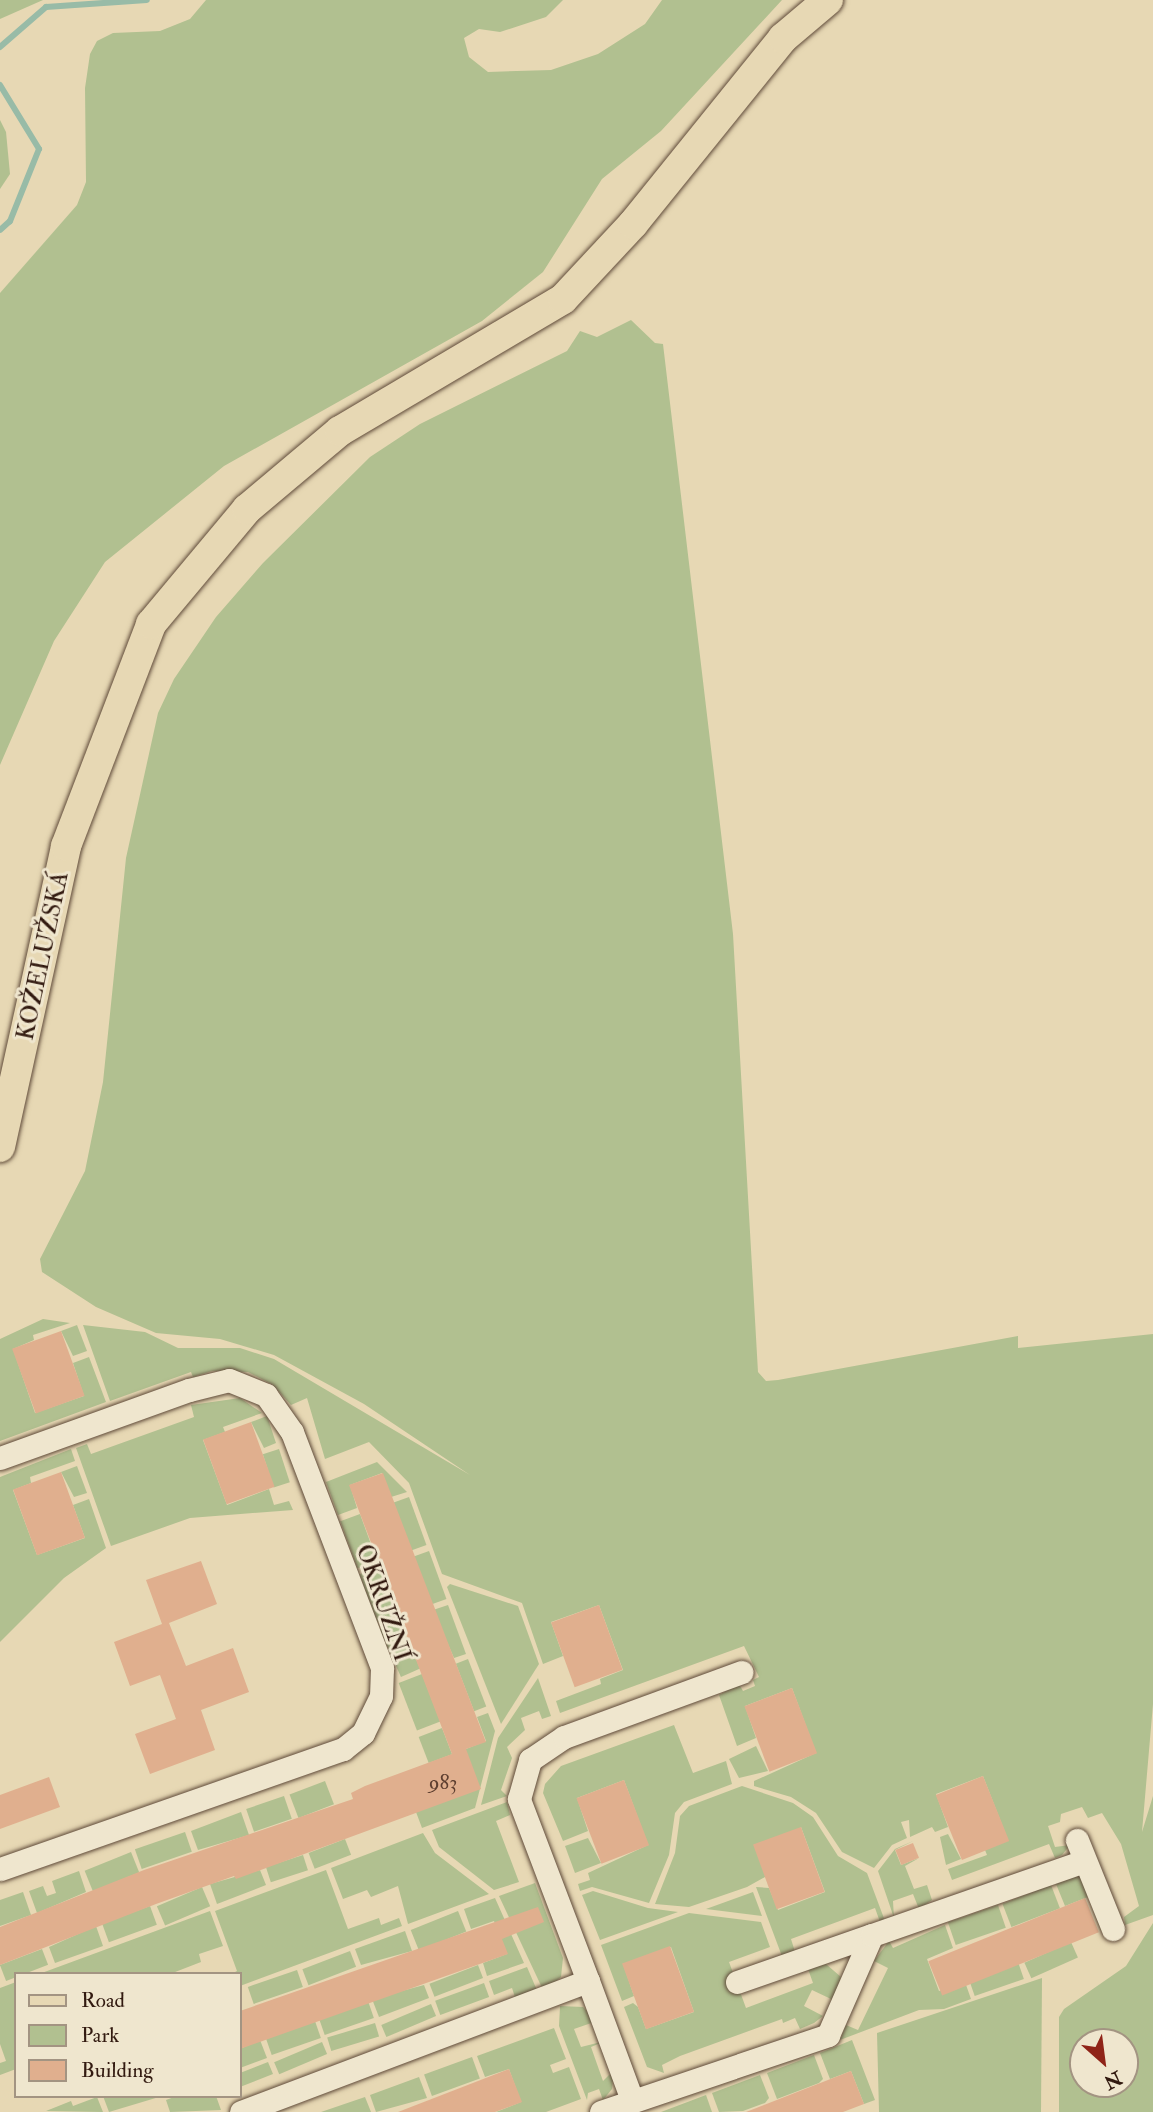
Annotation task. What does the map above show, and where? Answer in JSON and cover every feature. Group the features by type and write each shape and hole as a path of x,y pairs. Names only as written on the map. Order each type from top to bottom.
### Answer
{"main road":[{"name":"KOŽELUŽSKÁ","path":"0,1147 66,846 150,624 247,509 340,431 563,299 633,224 783,38 828,0"}],"street":[{"name":"OKRUŽNÍ","path":"0,1458 189,1390 229,1380 266,1395 292,1432 382,1668 381,1696 363,1733 342,1749 0,1869"},
{"path":"632,2100 519,1799 530,1760 564,1737 742,1672"},
{"path":"737,1982 872,1935 1081,1850 1113,1929"},
{"path":"601,2112 828,2035 872,1935"},
{"path":"241,2112 588,1981"}],"green space":[{"path":"0,0 43,0 0,19"},
{"path":"206,0 563,0 546,17 500,32 479,29 464,38 469,57 488,72 551,70 598,54 645,24 662,0 782,0 661,131 602,179 543,272 482,321 224,466 105,562 54,641 0,765 0,293 77,205 86,182 85,88 90,54 97,41 113,33 160,31 190,19"},
{"path":"0,120 6,132 10,174 0,189"},
{"path":"631,320 655,343 663,344 733,934 758,1372 766,1381 778,1380 1018,1336 1018,1348 1153,1334 1153,1704 1142,1832 1153,1796 1153,1915 1125,1925 1124,1917 1139,1906 1121,1844 1102,1813 1088,1818 1082,1807 1061,1814 1060,1822 1048,1826 1055,1847 1070,1845 1062,1855 1055,1858 1049,1844 952,1880 948,1869 987,1855 985,1850 1008,1840 983,1776 936,1794 948,1827 935,1832 932,1827 910,1837 909,1820 901,1822 907,1838 892,1845 874,1868 842,1852 816,1813 791,1797 754,1786 754,1781 816,1753 792,1688 745,1706 756,1738 737,1746 719,1695 739,1684 743,1691 755,1686 753,1680 759,1677 744,1646 560,1713 556,1701 601,1684 600,1679 623,1670 599,1605 551,1622 563,1656 543,1664 522,1603 442,1574 409,1483 369,1442 325,1459 307,1398 291,1405 273,1385 248,1372 212,1371 193,1377 191,1372 110,1401 83,1325 145,1332 178,1348 240,1348 274,1359 470,1475 364,1404 274,1355 220,1339 156,1333 96,1307 42,1272 40,1259 85,1171 103,1082 126,858 158,713 174,679 216,617 263,563 370,457 420,424 567,351 580,331 597,337"},
{"path":"43,1319 70,1323 33,1335 34,1340 13,1349 35,1413 84,1396 73,1363 89,1357 106,1402 0,1441 0,1339"},
{"path":"77,1325 87,1351 73,1356 61,1331"},
{"path":"240,1398 262,1413 223,1427 225,1432 203,1440 227,1505 269,1489 274,1505 289,1501 293,1510 190,1518 111,1546 76,1448 87,1444 91,1454 194,1417 191,1405"},
{"path":"267,1416 276,1443 264,1448 251,1422"},
{"path":"71,1449 75,1461 30,1477 31,1483 13,1490 37,1555 85,1538 73,1505 89,1499 106,1548 64,1578 0,1642 0,1477"},
{"path":"279,1449 290,1482 274,1488 263,1454"},
{"path":"377,1462 407,1492 391,1497 382,1473 350,1485 357,1508 338,1515 326,1482"},
{"path":"77,1466 87,1493 74,1497 61,1472"},
{"path":"409,1497 426,1545 410,1551 393,1503"},
{"path":"360,1514 377,1561 357,1568 340,1521"},
{"path":"429,1551 446,1599 430,1605 413,1557"},
{"path":"379,1567 397,1615 378,1622 359,1575"},
{"path":"450,1584 518,1606 539,1664 501,1724 447,1587"},
{"path":"448,1605 466,1654 454,1658 433,1610"},
{"path":"399,1621 420,1669 401,1677 380,1630"},
{"path":"468,1659 486,1707 474,1711 456,1664"},
{"path":"422,1674 440,1722 417,1731 399,1683"},
{"path":"538,1678 551,1716 542,1719 539,1711 521,1718 525,1730 507,1747 512,1758 501,1790 507,1796 481,1805 498,1738"},
{"path":"488,1713 495,1731 475,1808 422,1828 416,1812 466,1749 486,1741 477,1717"},
{"path":"674,1725 693,1773 726,1761 732,1784 684,1802 675,1813 669,1855 649,1903 592,1887 580,1891 578,1884 590,1880 588,1873 648,1845 624,1780 577,1798 588,1831 563,1841 543,1793 545,1784 561,1766"},
{"path":"442,1728 452,1754 429,1763 419,1737"},
{"path":"756,1746 768,1771 739,1778 729,1759"},
{"path":"325,1781 334,1804 298,1818 290,1795"},
{"path":"742,1786 793,1803 813,1817 838,1856 867,1873 885,1921 880,1922 875,1908 791,1939 796,1955 783,1959 756,1887 769,1888 778,1910 825,1892 801,1827 765,1877 747,1887 689,1907 655,1904 675,1853 680,1816 689,1806"},
{"path":"284,1796 292,1819 254,1832 246,1809"},
{"path":"507,1802 510,1815 496,1821 519,1882 494,1890 439,1847 432,1830"},
{"path":"241,1812 249,1835 198,1850 191,1831"},
{"path":"185,1832 192,1852 142,1869 135,1849"},
{"path":"423,1833 435,1853 489,1894 408,1924 398,1886 371,1897 367,1890 343,1899 331,1868"},
{"path":"948,1834 961,1859 946,1865 940,1837"},
{"path":"588,1838 601,1863 575,1873 565,1846"},
{"path":"345,1839 351,1855 315,1869 309,1853"},
{"path":"913,1841 895,1850 901,1865 919,1858 905,1866 914,1889 927,1885 932,1900 919,1909 913,1894 893,1901 894,1918 878,1871 895,1849"},
{"path":"131,1852 139,1872 93,1891 85,1871"},
{"path":"303,1855 308,1870 271,1882 266,1867"},
{"path":"260,1870 266,1885 217,1904 210,1884"},
{"path":"326,1870 348,1929 379,1918 381,1925 399,1918 402,1926 242,1985 242,1972 235,1972 237,1971 215,1911"},
{"path":"79,1871 86,1892 37,1913 29,1891 43,1886 47,1896 56,1893 52,1881"},
{"path":"1082,1874 1104,1930 1101,1931 1088,1897 1065,1906 1056,1884"},
{"path":"535,1883 563,1958 561,1977 544,1992 499,1896"},
{"path":"1051,1885 1060,1908 1011,1927 1002,1904"},
{"path":"202,1887 210,1906 165,1925 157,1906"},
{"path":"593,1891 648,1908 678,1912 600,1940 582,1895"},
{"path":"23,1892 31,1915 0,1926 0,1900"},
{"path":"753,1892 762,1916 706,1909"},
{"path":"495,1898 524,1963 487,1976 483,1963 507,1954 494,1921 471,1929 464,1909"},
{"path":"998,1905 1006,1928 956,1945 948,1922"},
{"path":"150,1906 157,1925 109,1942 102,1923"},
{"path":"210,1911 223,1946 199,1954 201,1962 175,1972 44,1972"},
{"path":"458,1911 466,1931 419,1951 411,1930"},
{"path":"689,1913 761,1922 770,1947 729,1962 746,2008 813,1983 808,1969 826,1964 841,1977 831,2007 831,1999 812,1990 804,2006 823,2016 814,2023 800,2029 795,2018 783,2023 782,2019 680,2056 662,2065 664,2073 647,2067 624,2007 633,2003 638,2007 646,2029 694,2012 671,1947 623,1964 634,1996 622,2001 601,1945"},
{"path":"1153,1923 1153,2112 1059,2112 1059,2017 1064,2009 1126,1966"},
{"path":"945,1925 953,1948 927,1959 939,1991 965,1982 971,1999 944,2009 919,2010 840,2040 846,2025 858,2030 888,1968 874,1961 889,1941 893,1948"},
{"path":"96,1926 103,1946 55,1963 49,1947"},
{"path":"405,1931 412,1951 361,1965 355,1949"},
{"path":"1071,1942 1078,1958 1031,1978 1024,1963"},
{"path":"42,1949 48,1965 30,1972 14,1972 14,1978 6,1981 0,1965"},
{"path":"350,1951 356,1967 308,1985 302,1969"},
{"path":"1018,1962 1024,1979 975,1996 969,1979"},
{"path":"478,1965 483,1978 434,1997 429,1984"},
{"path":"527,1967 539,1995 517,2003 512,1988 494,1995 489,1981"},
{"path":"297,1970 303,1987 254,2004 248,1987"},
{"path":"1042,1978 1041,2112 879,2112 877,2033"},
{"path":"14,1983 14,2070 0,2075 0,2063 6,2061 0,2044 0,1988"},
{"path":"484,1983 489,1997 440,2015 435,2001"},
{"path":"424,1985 429,1998 379,2017 372,1999"},
{"path":"368,2001 374,2018 325,2035 319,2018"},
{"path":"431,2004 436,2016 386,2037 381,2025"},
{"path":"560,2006 583,2007 597,2021 574,2029 581,2047 605,2041 591,2047 603,2081 614,2070 612,2089 603,2100 599,2089 588,2093 587,2100 559,2026"},
{"path":"315,2021 321,2038 272,2055 266,2038"},
{"path":"375,2023 379,2036 331,2051 327,2038"},
{"path":"554,2028 566,2059 550,2065 553,2073 569,2067 581,2099 546,2112 496,2112 521,2102 509,2069 485,2077 477,2056"},
{"path":"260,2040 267,2058 242,2067 242,2048"},
{"path":"852,2040 875,2100 864,2104 851,2071 830,2079 820,2053"},
{"path":"322,2042 327,2054 279,2074 274,2062"},
{"path":"814,2055 823,2079 777,2099 767,2073"},
{"path":"472,2057 480,2079 432,2096 424,2074"},
{"path":"268,2062 273,2074 242,2086 242,2072"},
{"path":"760,2075 769,2098 765,2103 743,2111 719,2112 712,2093"},
{"path":"419,2077 427,2098 376,2112 370,2095"},
{"path":"706,2095 712,2112 661,2112"},
{"path":"365,2097 371,2112 321,2112"},
{"path":"97,2098 103,2112 46,2111 71,2101 73,2106"},
{"path":"104,2098 156,2098 109,2112"},
{"path":"217,2098 221,2110 170,2112 166,2100"}],"building":[{"path":"61,1331 85,1396 36,1414 12,1349"},
{"path":"251,1422 275,1487 227,1504 203,1439"},
{"path":"61,1472 85,1538 37,1555 13,1489"},
{"path":"383,1473 486,1742 466,1749 481,1789 236,1879 234,1876 156,1904 0,1965 0,1927 144,1870 353,1799 351,1793 365,1786 452,1754 349,1485"},
{"path":"201,1561 217,1604 169,1623 186,1666 233,1648 249,1692 201,1710 215,1750 150,1774 135,1734 176,1719 160,1675 130,1686 114,1642 162,1624 146,1580"},
{"path":"599,1605 623,1670 575,1687 551,1622"},
{"path":"792,1688 817,1753 769,1772 744,1706"},
{"path":"983,1776 1009,1841 962,1860 936,1795"},
{"path":"49,1777 60,1807 0,1829 0,1795"},
{"path":"624,1780 649,1845 601,1864 576,1798"},
{"path":"801,1827 825,1892 777,1909 753,1844"},
{"path":"913,1843 919,1858 901,1865 895,1850"},
{"path":"1085,1898 1099,1932 942,1996 928,1961"},
{"path":"538,1907 544,1922 502,1939 508,1954 242,2048 242,2010"},
{"path":"670,1946 694,2012 646,2029 622,1963"},
{"path":"509,2069 522,2102 495,2112 398,2112"},
{"path":"851,2071 864,2104 843,2112 746,2112"}],"waterway":[{"path":"0,47 46,7 147,0"},
{"path":"0,85 39,149 10,221 0,230"}]}
